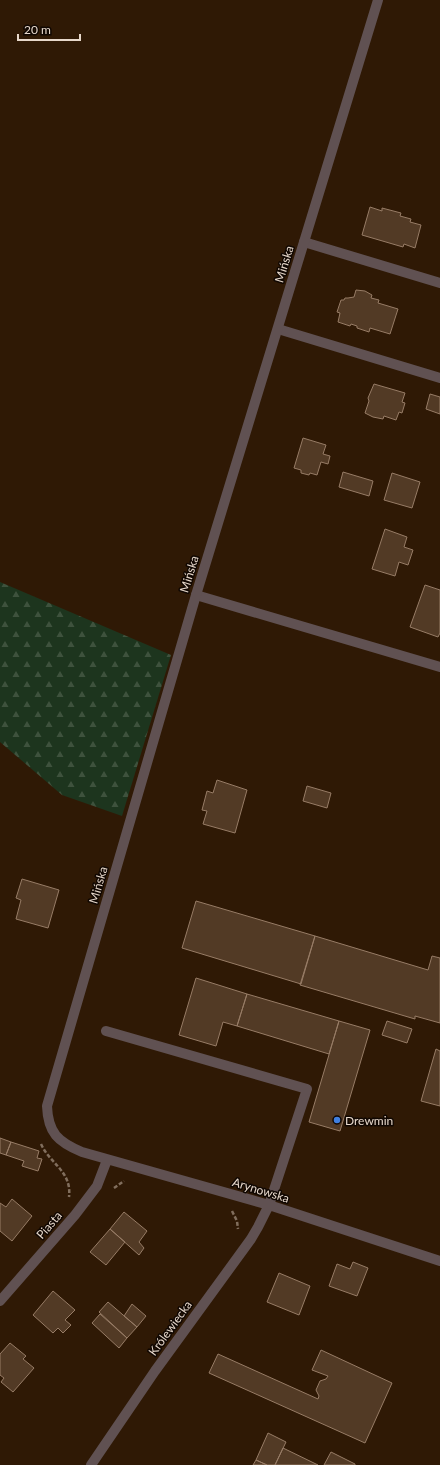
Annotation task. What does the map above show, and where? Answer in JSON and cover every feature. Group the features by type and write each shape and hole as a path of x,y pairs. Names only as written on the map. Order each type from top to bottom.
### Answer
{"street":[{"name":"Mińska","path":"73,1148 56,1138 52,1130 47,1106 196,595 378,0"},
{"path":"304,242 440,283"},
{"path":"278,329 440,378"},
{"path":"196,595 440,667"},
{"name":"Królewiecka","path":"91,1465 155,1371 251,1239 258,1227 269,1205 307,1089 106,1031"},
{"name":"Arynowska","path":"73,1148 107,1160 269,1205 440,1261"},
{"name":"Piasta","path":"0,1301 75,1215 97,1186 107,1160"}],"path":[{"path":"39,1140 67,1176 69,1192 68,1200"},
{"path":"113,1189 123,1181 130,1180"}],"green space":[{"path":"0,582 171,655 122,816 62,795 0,742"}],"building":[{"path":"370,207 382,211 382,208 401,213 400,216 411,219 410,222 421,225 415,248 404,244 403,247 362,235"},
{"path":"356,290 365,291 372,295 371,298 379,300 378,303 398,309 390,334 370,328 369,332 357,328 357,326 351,324 350,326 338,322 340,313 337,312 341,300 354,297"},
{"path":"374,384 405,393 402,402 405,403 402,413 399,412 396,420 384,416 383,419 373,417 365,413 369,401 368,398"},
{"path":"430,394 440,397 440,414 426,409"},
{"path":"303,438 326,445 323,454 330,456 328,464 321,462 317,475 301,473 301,470 294,468"},
{"path":"343,472 373,481 369,496 339,487"},
{"path":"392,473 420,482 412,508 384,500"},
{"path":"385,529 407,537 404,547 413,550 408,565 399,562 395,576 372,569"},
{"path":"425,585 440,590 440,633 438,637 410,627"},
{"path":"217,780 247,790 235,833 203,824 207,811 202,810 207,791 213,793"},
{"path":"307,786 331,793 327,808 303,801"},
{"path":"22,879 59,890 48,928 16,919 21,900 16,898"},
{"path":"196,901 315,936 301,984 182,948"},
{"path":"315,936 428,970 432,956 440,958 440,1023 415,1016 415,1019 300,985"},
{"path":"196,978 247,994 237,1026 223,1022 216,1046 179,1035"},
{"path":"247,994 339,1021 329,1054 237,1026"},
{"path":"339,1021 370,1030 340,1131 309,1122"},
{"path":"387,1021 412,1029 407,1043 382,1035"},
{"path":"436,1049 440,1051 440,1106 421,1101"},
{"path":"0,1138 11,1142 6,1155 0,1153"},
{"path":"11,1142 39,1151 37,1158 42,1159 38,1171 22,1166 24,1161 6,1155"},
{"path":"12,1199 32,1216 12,1241 0,1231 0,1203 6,1207"},
{"path":"124,1212 147,1231 139,1242 144,1248 139,1255 110,1229"},
{"path":"110,1229 125,1242 106,1265 90,1252"},
{"path":"353,1262 368,1268 357,1296 329,1286 337,1264 350,1269"},
{"path":"279,1273 310,1286 299,1315 267,1302"},
{"path":"53,1291 75,1310 65,1320 71,1325 63,1333 58,1328 53,1333 33,1315"},
{"path":"108,1302 137,1327 127,1338 99,1312"},
{"path":"132,1304 146,1316 137,1327 124,1316"},
{"path":"100,1314 127,1338 119,1348 92,1323"},
{"path":"10,1343 26,1356 23,1359 34,1368 13,1392 1,1382 4,1378 0,1375 0,1354"},
{"path":"321,1350 392,1383 365,1443 209,1373 218,1354 318,1399 319,1396 316,1390 320,1381 326,1379 328,1376 312,1370"},
{"path":"268,1433 286,1442 275,1465 267,1465 256,1460"},
{"path":"283,1448 318,1465 275,1465"},
{"path":"331,1452 355,1464 355,1465 324,1465"},
{"path":"256,1460 267,1465 253,1465"}],"place":[{"name":"Drewmin","path":"337,1120"}]}
